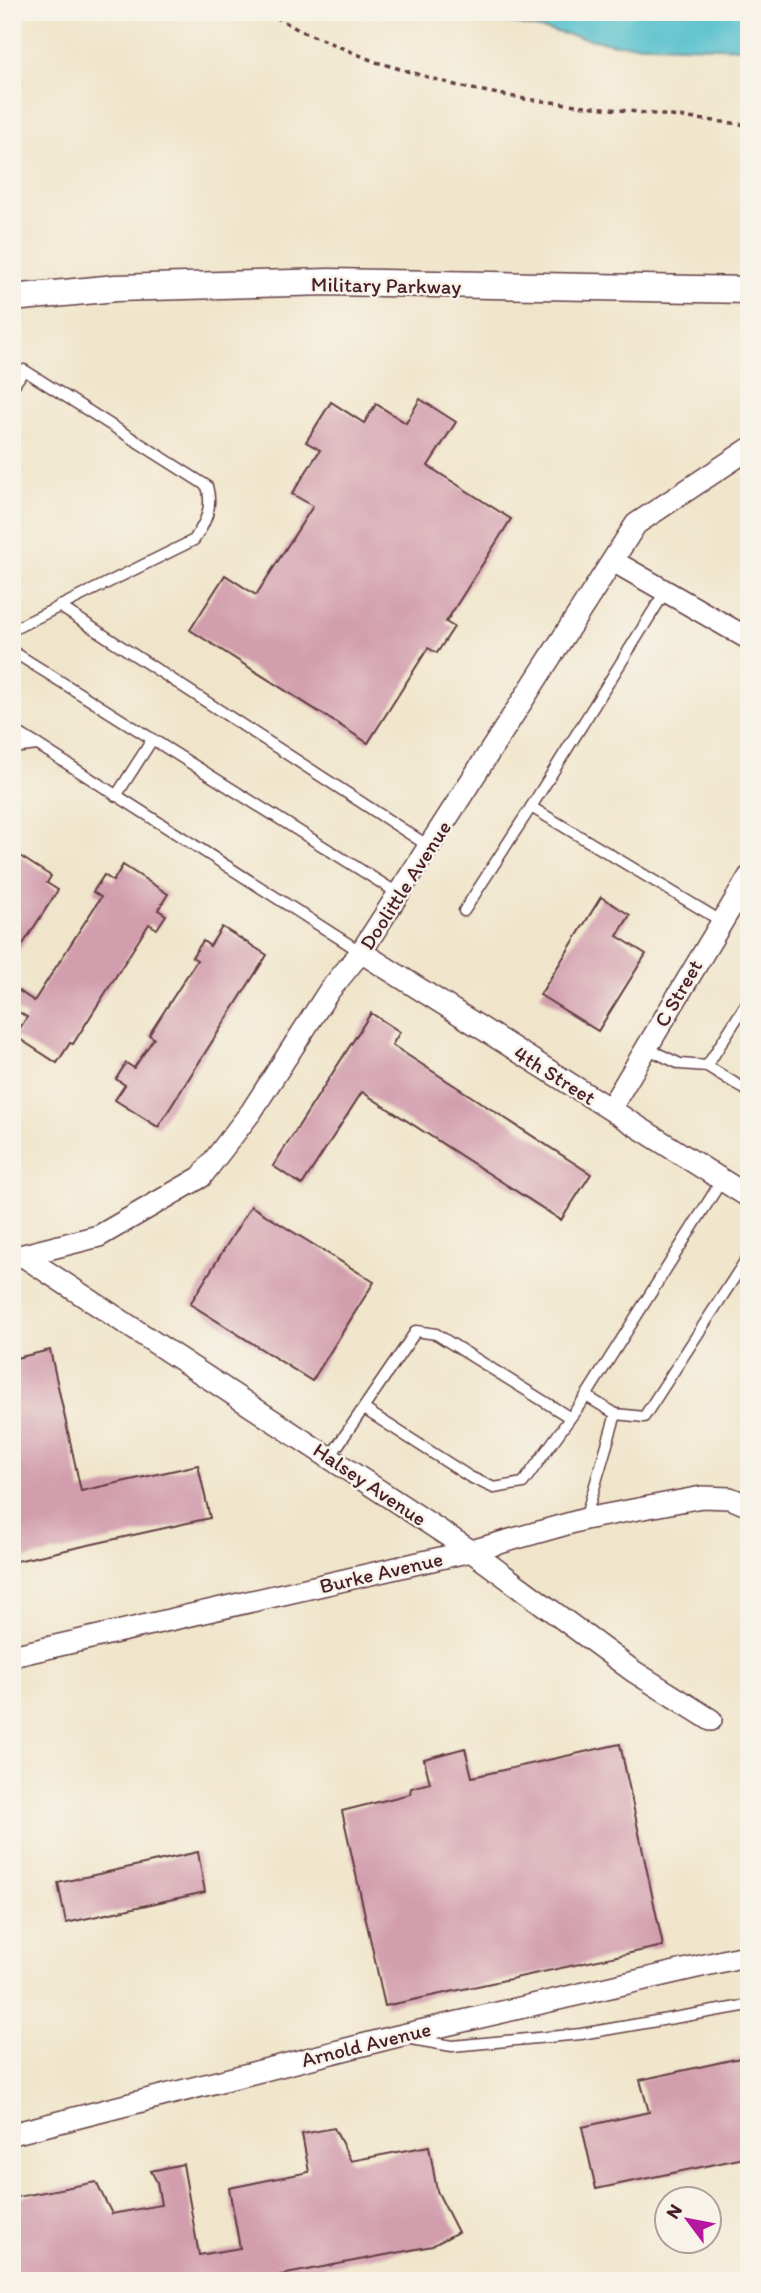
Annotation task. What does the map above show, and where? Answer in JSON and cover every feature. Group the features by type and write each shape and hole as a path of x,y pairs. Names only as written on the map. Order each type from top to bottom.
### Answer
{"street":[{"name":"Military Parkway","path":"16,293 329,282 749,290"},
{"name":"Doolittle Avenue","path":"18,1257 99,1236 201,1177 251,1112 330,991 361,952 636,524 749,449"},
{"path":"613,561 749,639"},
{"name":"C Street","path":"610,1110 749,877"},
{"name":"4th Street","path":"361,952 749,1197"},
{"name":"Halsey Avenue","path":"18,1257 471,1551 633,1671 711,1720"},
{"name":"Burke Avenue","path":"12,1656 471,1551 585,1519 702,1497 730,1498 749,1506"},
{"name":"Arnold Avenue","path":"12,2134 394,2037 749,1955"}],"lane":[{"path":"12,388 24,370 207,486 211,499 205,524 194,540 12,630"},
{"path":"464,911 665,592"},
{"path":"59,606 430,847"},
{"path":"12,651 399,894"},
{"path":"12,729 361,952"},
{"path":"116,796 152,740"},
{"path":"12,748 37,745"},
{"path":"531,807 721,921"},
{"path":"707,1066 749,999"},
{"path":"646,1048 680,1064 707,1066 749,1092"},
{"path":"364,1409 470,1477 494,1488 523,1483 586,1396 722,1180"},
{"path":"586,1396 616,1414 644,1417 749,1255"},
{"path":"330,1457 416,1331 436,1334 569,1417"},
{"path":"585,1519 616,1414"},
{"path":"394,2037 452,2046 581,2034 749,2005"}],"path":[{"path":"267,12 299,30 376,62 462,87 525,99 749,125"}],"water":[{"path":"456,12 749,12 749,48 615,44"}],"building":[{"path":"420,399 456,422 428,466 511,519 446,622 454,627 437,653 428,648 368,743 190,630 225,575 256,595 313,506 292,494 320,450 306,442 331,402 364,423 376,404 406,423"},
{"path":"12,851 51,876 47,883 58,890 12,961"},
{"path":"123,865 168,894 158,910 166,915 157,929 149,924 73,1044 70,1043 57,1063 15,1036 27,1017 12,1008 12,986 34,1001 101,897 93,892 104,875 113,881"},
{"path":"601,897 630,915 617,936 646,954 598,1031 540,995"},
{"path":"222,927 267,955 158,1127 115,1100 125,1085 116,1079 126,1063 134,1068 154,1038 149,1035 197,960 192,957 203,941 210,946"},
{"path":"371,1013 400,1032 392,1045 591,1174 561,1220 362,1092 302,1185 273,1166"},
{"path":"251,1206 374,1282 312,1381 190,1304"},
{"path":"50,1350 81,1491 198,1465 210,1518 12,1562 12,1499 21,1497 12,1456 12,1359"},
{"path":"620,1744 663,1946 385,2006 342,1811 410,1794 411,1788 430,1783 424,1759 465,1748 472,1777"},
{"path":"198,1852 205,1892 66,1923 58,1883"},
{"path":"749,2056 749,2157 596,2189 582,2127 649,2112 640,2080"},
{"path":"334,2128 351,2161 429,2146 437,2191 458,2232 432,2246 250,2281 12,2281 12,2198 96,2182 112,2214 161,2205 157,2182 151,2171 183,2164 199,2255 240,2248 229,2188 309,2172 302,2134"}]}
